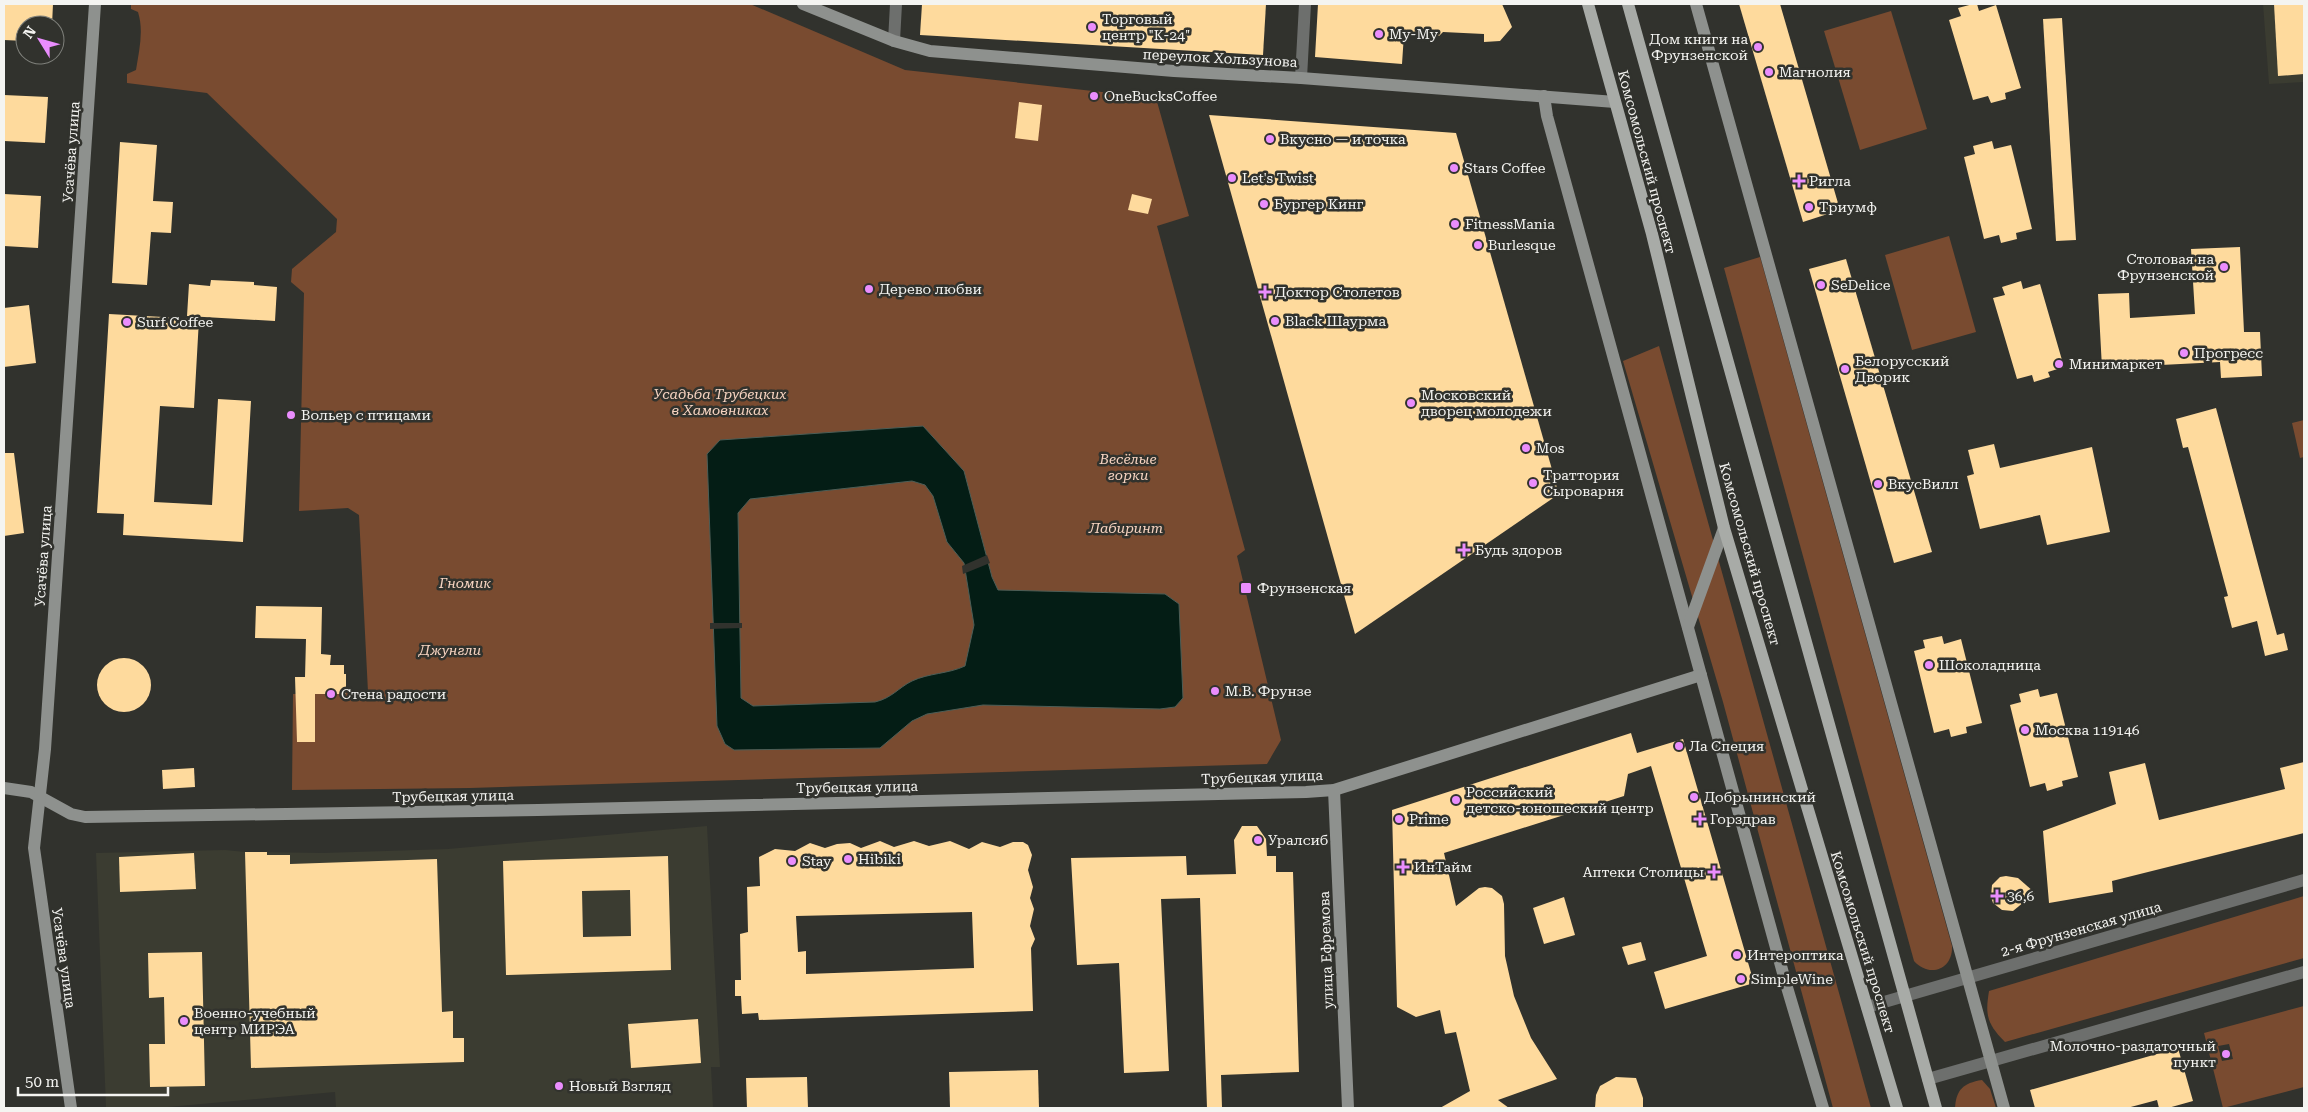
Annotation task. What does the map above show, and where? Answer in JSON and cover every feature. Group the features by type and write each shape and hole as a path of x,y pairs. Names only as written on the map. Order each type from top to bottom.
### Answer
{"main road":[{"name":"Комсомольский проспект","path":"1588,4 1652,234 1724,528 1897,1108"},
{"name":"Комсомольский проспект","path":"1628,4 1936,1108"}],"street":[{"name":"Усачёва улица","path":"71,1108 34,848 38,796 45,749 95,4"},
{"name":"переулок Хользунова","path":"803,4 894,41 930,51 1614,102"},
{"path":"894,41 896,4"},
{"path":"1301,78 1305,4"},
{"path":"1696,4 2004,1108"},
{"path":"1544,96 1547,116 1786,984 1823,1108"},
{"path":"1688,627 1724,528"},
{"name":"Трубецкая улица","path":"4,788 38,796 71,814 85,817 538,810 1334,790 1701,675"},
{"name":"улица Ефремова","path":"1334,790 1348,1108"},
{"name":"2-я Фрунзенская улица","path":"1867,1007 2304,880"},
{"path":"1928,1079 2304,972"}],"shaded area":[{"path":"2263,4 2304,4 2304,82 2269,84"},
{"path":"923,426 964,471 992,577 998,590 1165,594 1179,604 1183,698 1175,707 1160,709 983,705 927,714 912,721 880,748 734,750 725,744 717,726 707,454 720,440","holes":["912,481 925,485 933,496 947,542 964,563 974,625 965,666 952,671 918,678 886,698 875,702 753,706 741,698 738,513 750,499"]},
{"path":"707,826 720,1067 711,1067 713,1108 336,1108 335,1092 157,1108 106,1108 96,853 225,850 323,853 448,849"}],"green space":[{"name":"Усадьба Трубецких в Хамовниках","path":"131,4 750,4 905,70 1156,98 1189,216 1157,226 1245,550 1237,556 1281,740 1267,764 470,788 292,790 293,694 368,692 359,515 348,508 299,511 304,293 291,282 292,269 336,232 337,219 207,93 127,83 127,74 136,70 141,34 138,12 131,9"},
{"path":"1891,11 1927,129 1860,150 1824,31"},
{"path":"1949,236 1976,332 1912,350 1885,255"},
{"path":"1760,257 1952,946 1949,961 1939,969 1926,969 1914,961 1724,268"},
{"path":"1659,346 1871,1108 1833,1108 1723,702 1623,361"},
{"path":"2304,420 2304,457 2300,458 2292,423"},
{"path":"2304,896 2304,958 2005,1042 1994,1030 1989,1019 1987,1007 1989,991"},
{"path":"2304,1006 2304,1087 2223,1108 2204,1033","holes":["2229,1044 2233,1059 2222,1061 2218,1046"]},
{"path":"1982,1080 1990,1089 1996,1108 1955,1108 1957,1096 1962,1088 1970,1083"}],"pier":[{"path":"987,555 990,563 963,574 962,566"},
{"path":"710,623 742,623 742,628 710,629"}],"building":[{"path":"4,4 53,4 52,15 15,15 15,41 4,40"},
{"name":"Торговый центр \"К-24\"","path":"922,4 1266,4 1263,55 920,35"},
{"name":"Му-Му","path":"1318,4 1502,4 1512,27 1500,41 1484,42 1484,34 1443,32 1439,36 1404,34 1402,64 1315,57"},
{"path":"1739,4 1780,4 1840,210 1803,222"},
{"path":"1977,4 1979,11 1996,5 2021,88 2005,93 2006,99 1991,103 1988,96 1973,100 1949,20 1961,16 1958,8"},
{"path":"2274,4 2304,4 2304,74 2278,76"},
{"path":"2062,18 2076,240 2056,241 2043,19"},
{"path":"4,95 48,97 45,143 4,141"},
{"path":"1019,102 1042,105 1038,141 1015,138"},
{"name":"Московский дворец молодежи","path":"1209,115 1456,133 1559,494 1355,634"},
{"path":"1992,141 1994,149 2011,145 2032,229 2016,233 2017,239 2001,243 1999,235 1984,239 1964,157 1975,154 1973,146"},
{"path":"120,142 157,145 153,201 173,202 171,233 151,232 147,285 112,283"},
{"path":"4,194 41,196 38,248 4,246"},
{"path":"1132,194 1152,199 1148,214 1128,210"},
{"path":"2240,247 2244,332 2260,332 2262,376 2221,378 2220,362 2102,368 2098,294 2129,293 2130,318 2195,314 2191,249"},
{"path":"1846,259 1932,552 1894,563 1809,269"},
{"path":"211,280 254,282 254,285 277,287 275,321 187,316 189,284 210,286"},
{"path":"2021,281 2023,289 2040,284 2064,367 2048,372 2050,377 2034,382 2032,375 2017,379 1993,298 2005,295 2002,287"},
{"path":"29,305 36,363 4,367 4,308"},
{"path":"109,314 199,319 194,408 160,406 154,502 212,505 218,399 251,401 243,542 123,535 124,514 97,513"},
{"path":"2216,408 2277,635 2284,633 2288,650 2265,656 2257,621 2232,628 2224,597 2228,596 2188,447 2183,448 2176,419"},
{"path":"1994,444 2000,468 2092,447 2110,532 2047,545 2040,515 1980,529 1967,476 1974,474 1968,450"},
{"path":"4,453 14,453 24,533 4,536"},
{"path":"256,606 322,607 321,654 331,655 330,665 344,665 346,694 315,694 315,742 297,742 295,677 305,677 306,639 255,638"},
{"path":"1942,636 1944,644 1961,639 1982,723 1966,727 1967,733 1951,737 1949,729 1934,733 1914,651 1925,648 1923,640"},
{"path":"119,658 129,658 139,662 147,670 151,685 147,700 139,708 129,712 119,712 109,708 101,700 97,690 97,680 101,670 109,662"},
{"path":"2038,689 2040,697 2057,693 2078,777 2062,781 2063,786 2047,791 2045,783 2030,787 2010,705 2021,702 2019,694"},
{"path":"1631,733 1637,753 1683,739 1754,983 1665,1009 1654,972 1707,956 1651,766 1628,774 1624,796 1444,853 1456,906 1479,888 1492,888 1502,896 1504,904 1505,956 1514,996 1531,1038 1557,1079 1498,1100 1509,1108 1440,1108 1470,1091 1456,1032 1445,1034 1440,1010 1416,1017 1397,1007 1392,810"},
{"path":"2304,762 2304,833 2112,881 2113,892 2049,903 2043,831 2116,804 2109,772 2145,763 2159,820 2285,789 2280,768"},
{"path":"194,768 195,787 163,789 162,770"},
{"path":"1242,826 1257,826 1266,839 1267,856 1276,856 1276,872 1293,872 1299,1072 1221,1075 1222,1108 1207,1108 1200,898 1161,899 1169,1071 1124,1073 1119,963 1077,965 1071,858 1186,856 1187,875 1236,874 1234,840"},
{"path":"880,841 894,847 914,841 929,846 950,841 969,849 982,842 1000,847 1013,842 1023,842 1028,845 1032,855 1028,870 1033,887 1030,898 1034,909 1030,926 1035,939 1031,948 1033,1011 759,1020 758,1013 742,1014 741,996 735,996 735,980 741,980 740,934 748,932 747,887 760,886 759,857 775,849 795,851 810,843 825,848 837,844 850,843 861,848","holes":["972,912 974,968 806,974 806,951 798,952 796,916"]},
{"path":"245,852 267,852 267,855 290,855 290,864 437,859 442,1012 453,1011 453,1038 464,1038 464,1062 251,1068"},
{"path":"194,853 196,889 120,892 119,857"},
{"path":"668,856 671,970 506,975 503,861","holes":["630,890 631,936 583,937 582,891"]},
{"path":"2000,877 2018,878 2035,893 2013,911 2002,910 1993,903 1991,897 1992,885"},
{"path":"1564,897 1575,935 1544,944 1533,908"},
{"path":"1641,942 1646,960 1628,965 1622,947"},
{"name":"Военно-учебный центр МИРЭА","path":"202,952 205,1086 150,1087 149,1044 165,1044 164,997 149,998 148,953"},
{"path":"698,1019 701,1063 631,1068 628,1024"},
{"path":"2178,1048 2193,1101 2168,1108 2159,1108 2157,1100 2127,1108 2035,1108 2030,1090"},
{"path":"1038,1070 1039,1108 950,1108 949,1072"},
{"path":"807,1077 808,1108 747,1108 746,1078"},
{"path":"1616,1077 1636,1078 1643,1098 1643,1108 1595,1108 1596,1095 1600,1086"}],"place":[{"name":"Торговый центр \"К-24\"","path":"1092,27"},
{"name":"Му-Му","path":"1379,34"},
{"name":"Дом книги на Фрунзенской","path":"1758,47"},
{"name":"Магнолия","path":"1769,72"},
{"name":"OneBucksCoffee","path":"1094,96"},
{"name":"Вкусно — и точка","path":"1270,139"},
{"name":"Stars Coffee","path":"1454,168"},
{"name":"Let's Twist","path":"1232,178"},
{"name":"Ригла","path":"1799,181"},
{"name":"Бургер Кинг","path":"1264,204"},
{"name":"Триумф","path":"1809,207"},
{"name":"FitnessMania","path":"1455,224"},
{"name":"Burlesque","path":"1478,245"},
{"name":"Столовая на Фрунзенской","path":"2224,267"},
{"name":"SeDelice","path":"1821,285"},
{"name":"Дерево любви","path":"869,289"},
{"name":"Доктор Столетов","path":"1265,292"},
{"name":"Black Шаурма","path":"1275,321"},
{"name":"Surf Coffee","path":"127,322"},
{"name":"Прогресс","path":"2184,353"},
{"name":"Минимаркет","path":"2059,364"},
{"name":"Белорусский Дворик","path":"1845,369"},
{"name":"Московский дворец молодежи","path":"1411,403"},
{"name":"Вольер с птицами","path":"291,415"},
{"name":"Mos","path":"1526,448"},
{"name":"Траттория Сыроварня","path":"1533,483"},
{"name":"ВкусВилл","path":"1878,484"},
{"name":"Будь здоров","path":"1464,550"},
{"name":"Фрунзенская","path":"1246,588"},
{"name":"Шоколадница","path":"1929,665"},
{"name":"М.В. Фрунзе","path":"1215,691"},
{"name":"Стена радости","path":"331,694"},
{"name":"Москва 119146","path":"2025,730"},
{"name":"Ла Специя","path":"1679,746"},
{"name":"Добрынинский","path":"1694,797"},
{"name":"Российский детско-юношеский центр","path":"1456,800"},
{"name":"Prime","path":"1399,819"},
{"name":"Горздрав","path":"1700,819"},
{"name":"Уралсиб","path":"1258,840"},
{"name":"Hibiki","path":"848,859"},
{"name":"Stay","path":"792,861"},
{"name":"ИнТайм","path":"1403,867"},
{"name":"Аптеки Столицы","path":"1714,872"},
{"name":"36,6","path":"1997,896"},
{"name":"Интероптика","path":"1737,955"},
{"name":"SimpleWine","path":"1741,979"},
{"name":"Военно-учебный центр МИРЭА","path":"184,1021"},
{"name":"Молочно-раздаточный пункт","path":"2226,1054"},
{"name":"Новый Взгляд","path":"559,1086"}],"park label":[{"name":"Весёлые горки","path":"1128,468"},
{"name":"Лабиринт","path":"1126,528"},
{"name":"Гномик","path":"465,583"},
{"name":"Джунгли","path":"450,650"}]}
